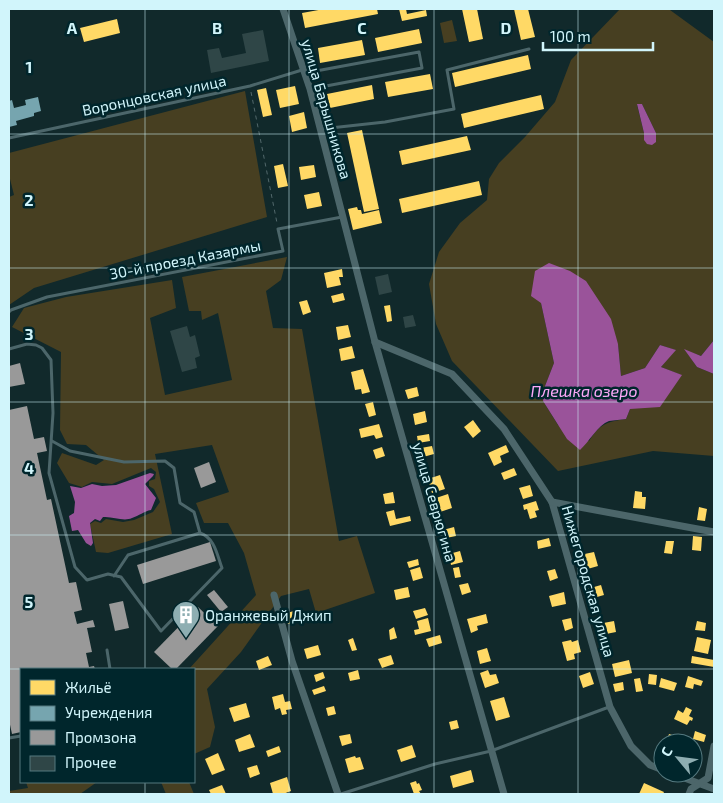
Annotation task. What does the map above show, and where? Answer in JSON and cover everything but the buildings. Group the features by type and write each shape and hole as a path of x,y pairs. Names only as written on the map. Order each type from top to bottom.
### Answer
{"street":[{"name":"улица Барышникова","path":"284,9 310,89 342,217"},
{"name":"улица Севрюгина","path":"342,217 375,342 504,794"},
{"name":"Нижегородская улица","path":"375,342 452,374 504,429 552,502 610,707 630,746 653,766"},
{"path":"552,502 714,532"},
{"path":"274,595 292,661 339,794"},
{"path":"689,794 691,789 708,778 714,746"},
{"path":"700,784 714,789"}],"lane":[{"path":"320,129 385,122 454,109 447,70 529,49"},
{"name":"Воронцовская улица","path":"9,138 250,86 303,71 419,52 422,68 310,89"},
{"name":"30-й проезд Казармы","path":"9,312 47,297 284,251 278,229 342,217"},
{"path":"9,349 27,344 36,345 42,348 51,360 52,441 49,473 75,567 88,580 108,574 114,576 121,578 161,631 222,568 214,543 208,536 200,534 128,555 114,576"},
{"path":"52,441 70,451 124,462 165,461 174,468 180,503 194,512 200,534"},
{"path":"107,650 110,668"},
{"path":"339,794 436,764 491,750 610,707"}],"path":[{"path":"250,86 278,229"}],"shaded area":[{"path":"620,9 670,10 714,42 714,340 701,356 685,350 697,367 714,374 714,456 653,451 558,471 452,361 436,324 429,284 439,252 460,223 487,200 489,179 499,163 525,137 555,102 571,60","holes":["642,104 656,133 655,139 644,140 637,105","541,303 618,344 621,376 645,368 660,345 675,350 661,367 681,375 630,409 626,419 613,421 600,427 589,441 558,425 543,401 545,386 554,363"]},
{"path":"452,20 457,41 444,43 440,23"},
{"path":"245,91 267,217 34,288 9,305 9,197 14,195 9,175 9,153"},
{"path":"287,257 281,280 266,291 273,328 302,329 339,541 357,536 375,593 316,613 309,589 281,596 241,652 207,689 215,727 210,747 195,754 195,668 190,668 256,595 244,553 228,523 204,523 196,503 229,492 212,445 155,454 172,534 108,553 96,552 90,524 95,521 101,523 106,519 123,522 134,520 153,512 160,502 154,489 149,486 149,481 155,479 156,472 151,468 112,484 92,482 82,487 69,483 57,463 62,453 96,465 104,460 86,445 67,444 60,430 61,352 12,327 24,308 66,297 172,280 176,308 150,318 165,395 232,380 218,313 202,320 201,311 189,311 182,277"},
{"path":"26,783 96,783 80,794 9,794 9,791 28,788"},
{"path":"161,783 189,783 194,794 166,794"}],"water":[{"path":"637,104 642,104 656,133 656,142 652,145 647,144 644,140"},
{"name":"Плешка озеро","path":"549,263 570,271 586,281 611,319 618,344 621,376 645,368 660,345 676,350 661,367 682,375 660,407 630,409 626,419 605,423 580,450 567,439 543,401 545,386 554,363 541,303 531,296 535,271"},
{"path":"714,340 714,374 697,367 684,349 701,356"},
{"path":"150,473 154,474 145,484 156,498 151,510 129,519 103,517 100,521 95,519 90,523 93,543 91,546 86,543 78,530 72,531 69,516 74,513 75,502 70,486 81,488 92,484 102,486 116,485"}],"place":[{"name":"Оранжевый Джип","path":"186,639"}]}
